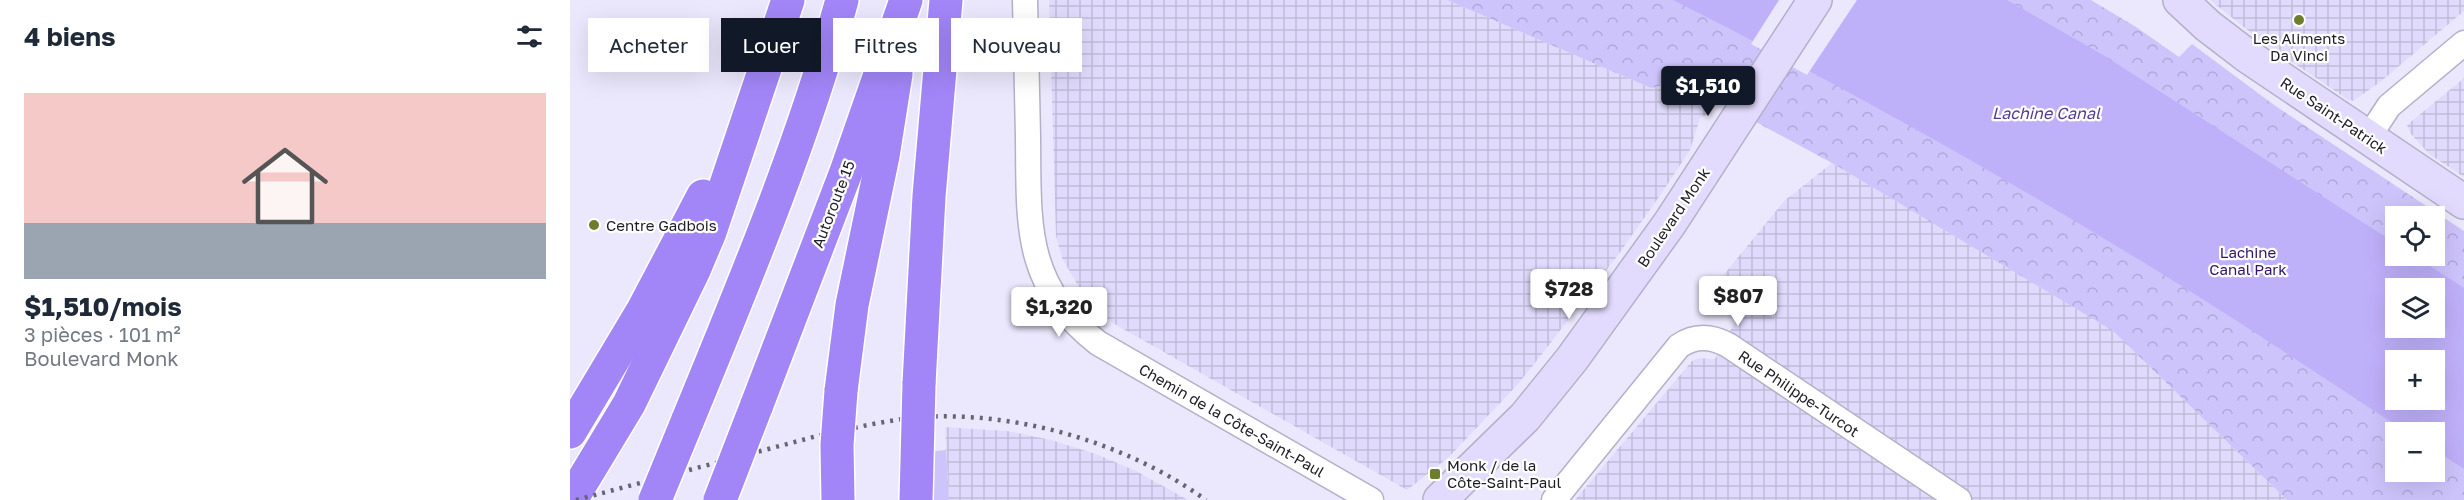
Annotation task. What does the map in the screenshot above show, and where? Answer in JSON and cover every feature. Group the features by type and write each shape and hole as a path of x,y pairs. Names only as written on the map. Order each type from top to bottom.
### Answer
{"highway":[{"path":"571,500 630,404 710,232 788,0"},
{"path":"655,500 793,155 814,97 842,0"},
{"path":"838,500 837,445 852,305 884,156 907,0"},
{"name":"Autoroute 15","path":"720,500 846,172 907,0"},
{"path":"916,500 919,384 929,196 946,0"},
{"path":"570,432 598,388 669,262 755,95"}],"street":[{"name":"Chemin de la Côte-Saint-Paul","path":"1025,0 1030,226 1039,266 1054,298 1074,323 1098,343 1371,500"},
{"name":"Boulevard Monk","path":"1440,500 1507,436 1548,391 1650,254 1815,0"},
{"name":"Rue Saint-Patrick","path":"2180,0 2208,26 2246,55 2464,202"},
{"path":"2368,138 2389,106 2464,43"},
{"name":"Rue Philippe-Turcot","path":"1554,500 1679,346 1688,340 1704,338 1721,341 1728,345 1959,500"}],"shaded area":[{"path":"1049,0 1447,0 1651,88 1680,81 1714,101 1706,115 1700,118 1690,150 1659,197 1542,354 1519,383 1449,457 1407,490 1111,322 1096,311 1084,296 1062,258 1056,236 1051,72 1082,72 1082,18 1050,18"},
{"path":"2210,0 2464,0 2464,11 2379,83 2353,101 2260,40"},
{"path":"2464,78 2464,177 2429,154 2411,134 2407,125"},
{"path":"1832,163 2113,331 2287,500 1575,500 1692,361 1699,358 1715,359 1736,320 1703,300 1784,201"},
{"path":"945,427 1007,431 1051,440 1096,454 1136,471 1188,500 949,500"}],"green space":[{"name":"Lachine Canal Park","path":"1447,0 2091,0 2136,27 2179,57 2192,44 2274,105 2426,206 2385,206 2385,266 2445,266 2445,218 2464,231 2464,500 2287,500 2113,331 1832,163 1680,81 1651,88"},
{"path":"946,450 949,500 930,500 935,451"}],"water":[{"name":"Lachine Canal","path":"1673,0 2007,0 2105,56 2385,237 2385,266 2430,266 2464,288 2464,469 2445,457 2445,422 2392,422 2097,234 1918,130"}],"pier":[{"path":"1779,0 1857,0 1807,75 1751,44"}],"railway":[{"path":"576,500 821,435 870,424 920,417 995,419 1070,435 1142,462 1206,500"}],"place":[{"name":"Les Aliments Da Vinci","path":"2299,20"},
{"name":"Centre Gadbois","path":"594,225"},
{"name":"Monk / de la Côte-Saint-Paul","path":"1435,474"}]}
